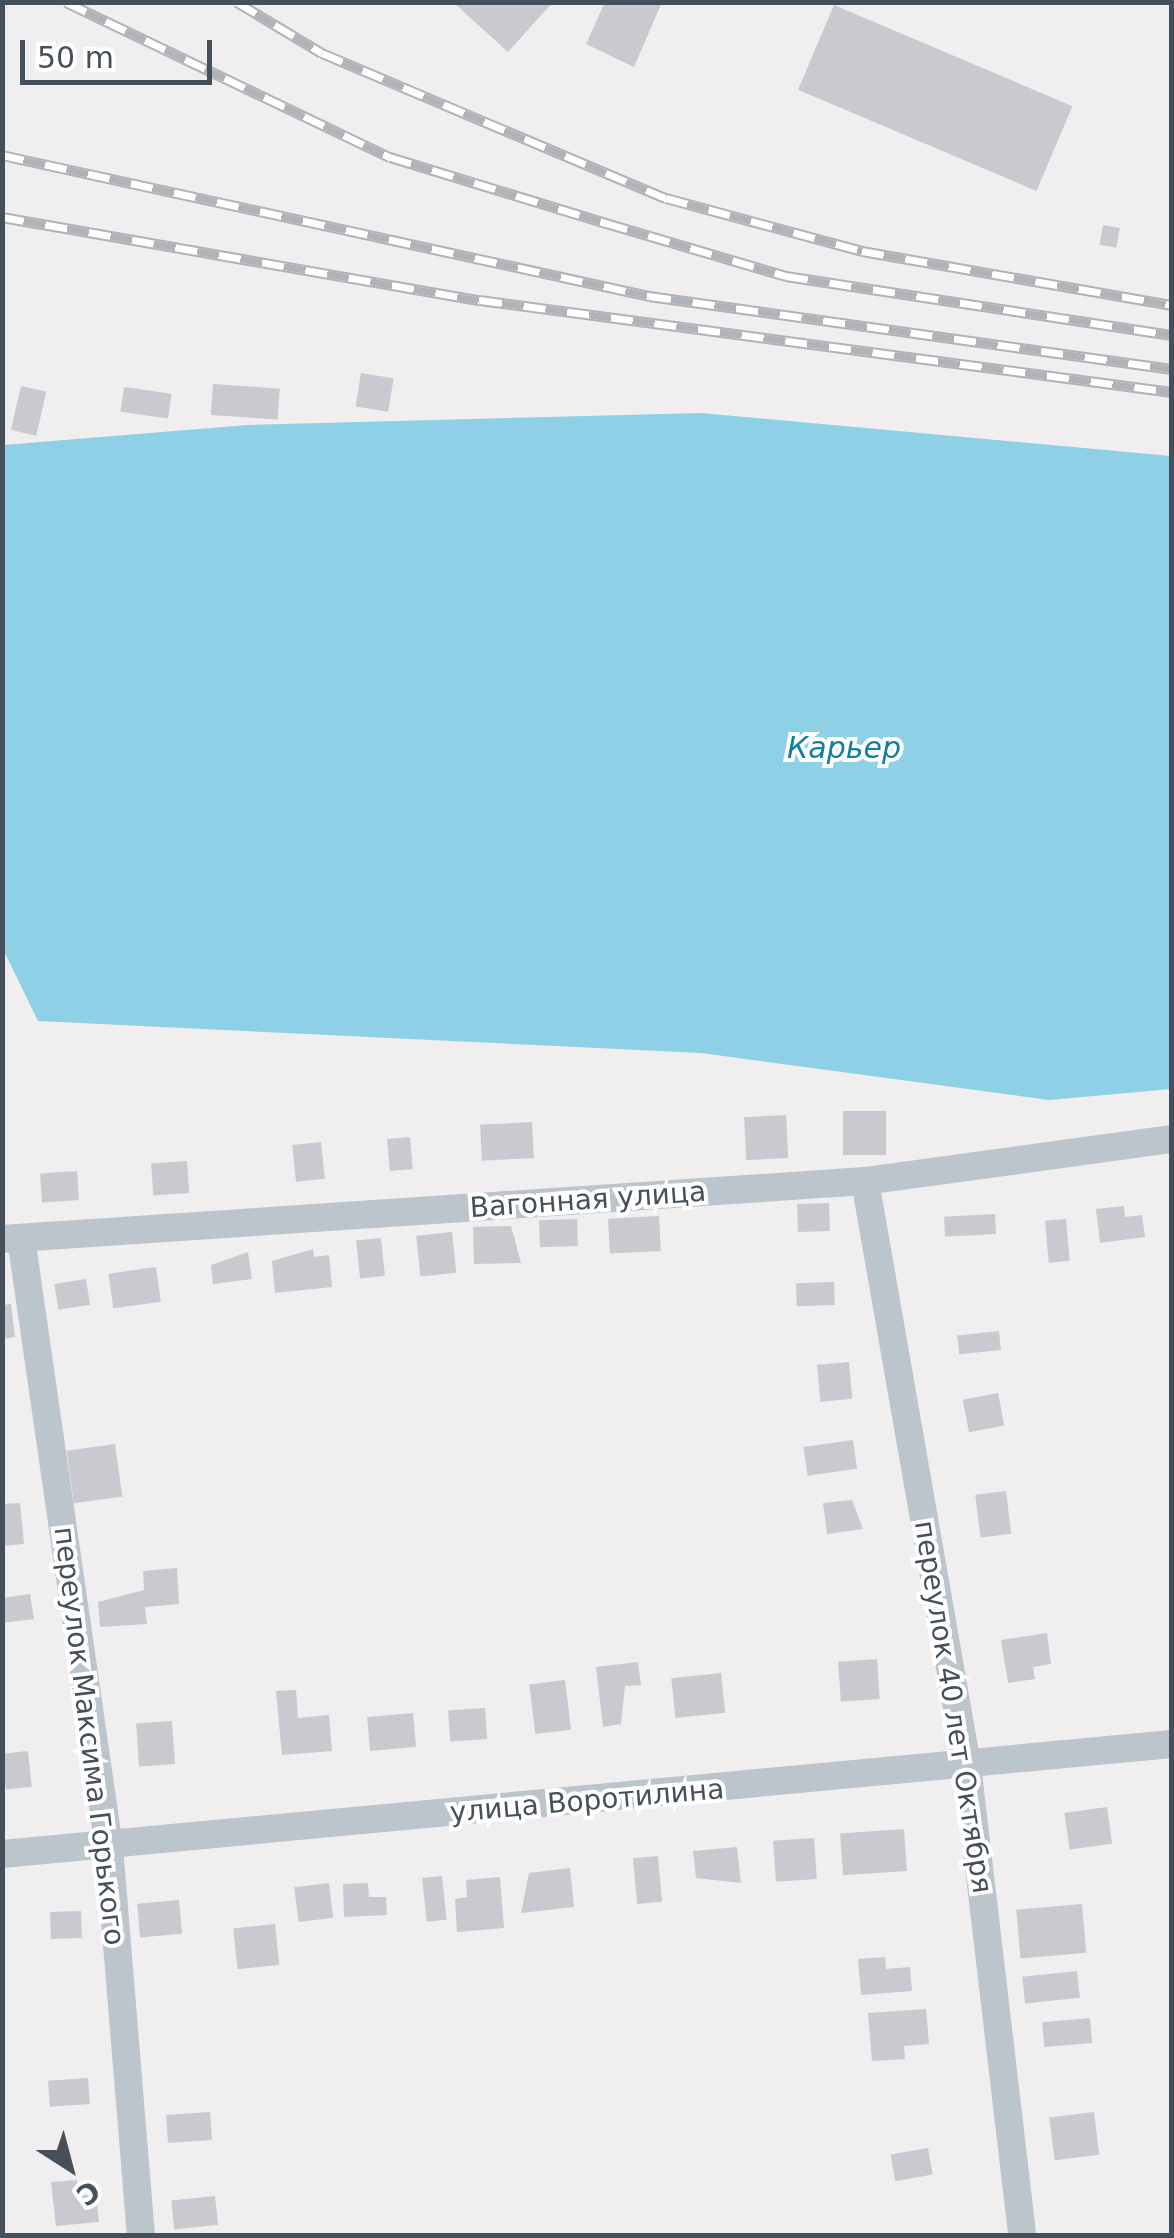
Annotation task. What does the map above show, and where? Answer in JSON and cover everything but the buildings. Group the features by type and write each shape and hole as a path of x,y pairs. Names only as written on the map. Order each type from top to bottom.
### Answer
{"street":[{"name":"Вагонная улица","path":"12,1239 865,1181 1172,1139"},
{"name":"переулок 40 лет Октября","path":"865,1181 966,1765 1022,2236"},
{"name":"переулок Максима Горького","path":"12,1239 109,1847 141,2236"},
{"name":"улица Воротилина","path":"2,1854 109,1847 1172,1744"}],"water":[{"name":"Карьер","path":"701,413 1171,456 1171,1089 1049,1100 701,1053 38,1021 3,949 3,445 248,425"}],"railway":[{"path":"66,2 390,157 606,223 786,276 1172,335"},
{"path":"237,2 322,53 666,198 862,251 1172,305"},
{"path":"2,155 649,296 1172,369"},
{"path":"2,217 480,300 1172,392"}]}
